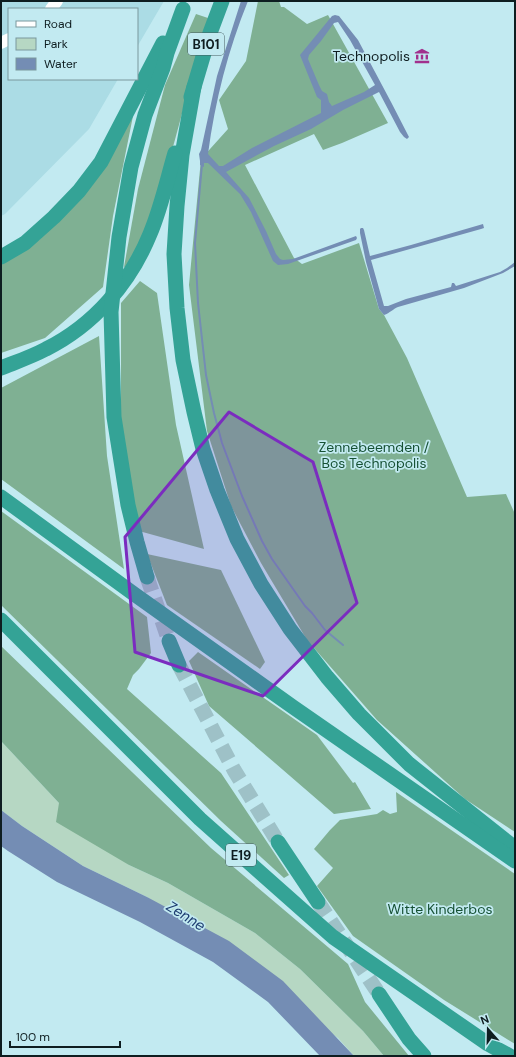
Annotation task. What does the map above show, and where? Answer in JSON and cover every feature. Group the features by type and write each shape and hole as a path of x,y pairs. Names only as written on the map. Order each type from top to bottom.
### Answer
{"highway":[{"name":"B101","path":"194,87 210,32 222,1"},
{"path":"1,257 25,243 54,217 79,191 101,162 173,25 186,5"},
{"path":"146,577 128,505 114,416 111,312 119,237 131,167 145,115 186,5"},
{"path":"1,368 58,343 79,328 110,300 125,281 140,256 154,223 194,87"},
{"path":"194,87 182,155 177,206 174,254 177,308 183,360 203,449 217,490 237,539 261,584 290,629 327,677 359,714 409,764 515,848"},
{"path":"1,497 293,707 515,861"},
{"name":"E19","path":"1,620 200,819 333,937 488,1044 510,1056"},
{"path":"169,641 179,666"},
{"path":"278,842 318,902"},
{"path":"379,994 409,1039 424,1056"}],"highlighted area":[{"path":"229,412 313,462 357,603 263,696 135,652 125,537"}],"shaded area":[{"path":"1,1 164,1 138,45 138,8 8,8 8,80 117,80 89,129 5,214 1,216"}],"green space":[{"name":"Zennebeemden / Bos Technopolis","path":"258,1 279,1 281,7 284,7 307,24 328,15 388,123 323,150 314,134 245,165 294,258 302,264 359,243 379,309 384,315 407,358 467,497 506,494 515,514 515,832 465,799 377,720 307,640 261,563 231,506 207,431 189,285 201,159 228,129 219,100 246,61"},
{"path":"196,14 208,18 164,180 140,244 128,266 124,267 138,189 165,85"},
{"path":"133,116 113,216 103,287 45,338 1,353 1,262 40,239"},
{"path":"140,281 157,293 176,425 204,549 139,531 121,429 121,303"},
{"path":"99,336 107,456 124,569 1,479 1,388"},
{"path":"1,511 147,617 151,653 133,675 127,689 221,773 289,875 284,878 221,821 1,605"},
{"path":"147,554 221,570 265,662 260,669 167,605"},
{"path":"1,646 211,848 348,964 365,1002 409,1056 384,1056 363,1031 300,969 255,933 168,883 129,865 56,822 59,803 1,741"},
{"path":"198,652 317,735 353,783 355,782 371,809 334,814 209,706 189,661"},
{"path":"1,741 59,803 129,865 168,883 255,933 300,969 363,1031 384,1056 354,1056 338,1038 147,897 83,866 22,826 1,810"},
{"name":"Witte Kinderbos","path":"396,792 515,874 515,1044 444,1000 353,936 317,886 333,868 314,849 340,820 377,814 383,810 390,814 397,812"}],"water":[{"path":"241,1 248,1 228,57 218,95 211,134 208,154 219,166 223,166 252,148 321,113 321,100 317,97 300,55 332,16 339,16 358,40 409,137 407,139 400,132 379,92 343,110 311,129 274,146 226,172 249,198 276,254 280,259 293,259 356,236 356,240 288,264 278,265 273,261 251,212 240,194 208,163 204,163 204,167 200,165 199,154 217,76","holes":["338,22 350,40 375,85 364,92 332,106 329,102 327,94 322,91 319,85 308,59 309,55 334,23"]},
{"path":"483,224 484,228 481,229 371,260 384,306 451,287 452,283 456,286 500,272 515,262 515,266 503,273 464,288 398,307 384,315 379,309 366,262 360,233 361,228 364,230 370,256"},
{"name":"Zenne","path":"1,810 22,826 83,866 147,897 229,941 283,981 354,1056 320,1056 268,1002 213,962 140,922 57,882 8,851 1,846"}],"waterway":[{"path":"202,164 195,243 198,303 206,375 222,443 242,496 262,541 272,559 305,606 325,630 343,645"}],"tunnel":[{"path":"147,577 169,641"},
{"path":"179,665 234,770 278,842"},
{"path":"318,902 379,994"}],"place":[{"name":"Technopolis","path":"422,56"}]}
